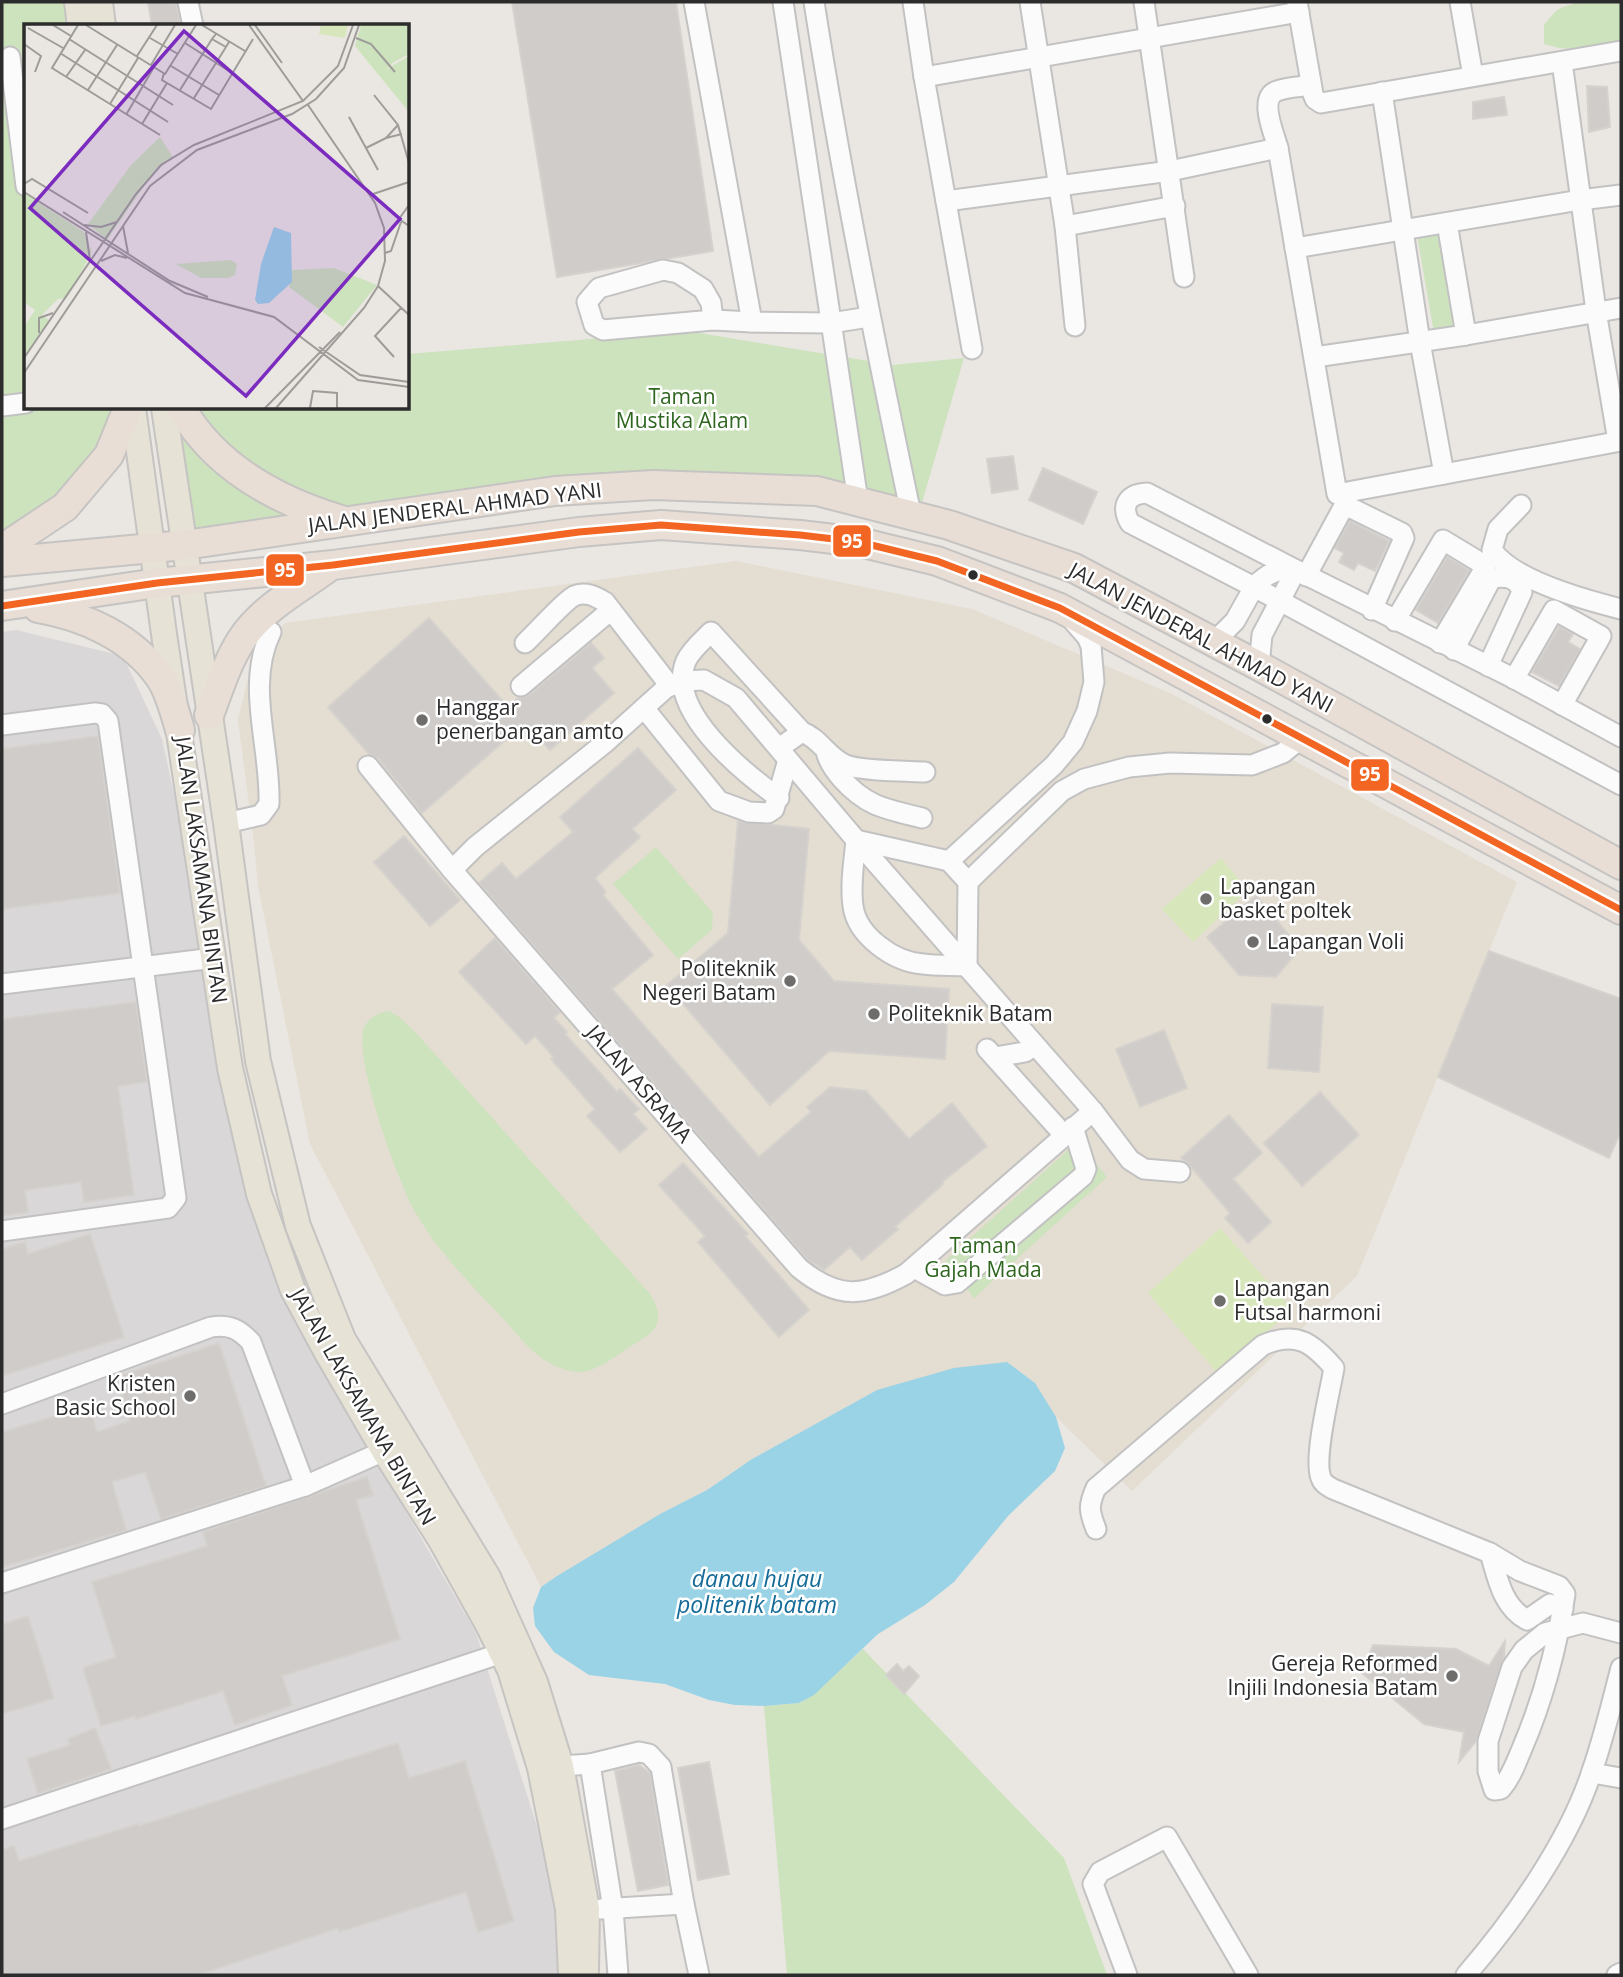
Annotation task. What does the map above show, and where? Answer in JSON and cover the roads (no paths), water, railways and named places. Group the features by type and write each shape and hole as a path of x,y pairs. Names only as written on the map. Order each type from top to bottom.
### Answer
{"highway":[{"path":"2,549 65,508 109,455 130,410"},
{"path":"182,410 202,437 243,475 297,504 345,521"},
{"name":"JALAN JENDERAL AHMAD YANI","path":"2,562 185,545 555,491 653,485 817,491 950,525 1074,568 1259,666 1621,865"},
{"name":"JALAN JENDERAL AHMAD YANI","path":"9,605 157,583 333,565 579,532 661,525 859,542 937,561 1060,608 1621,910"},
{"path":"937,561 934,545 936,538 950,525"},
{"path":"209,715 230,660 256,622 333,565"},
{"path":"9,605 64,612 85,620 126,643 144,657 162,681 180,730"}],"main road":[{"path":"77,2 80,24"},
{"path":"100,2 103,24"},
{"name":"JALAN LAKSAMANA BINTAN","path":"131,410 230,1068 259,1194 293,1290 384,1451 440,1539 502,1653 551,1767"},
{"name":"JALAN LAKSAMANA BINTAN","path":"164,410 226,823 258,1061 298,1226 343,1339 488,1577 535,1682 577,1909 586,1975"},
{"path":"230,1068 258,1061"},
{"name":"JALAN LAKSAMANA BINTAN","path":"571,1975 577,1909"}],"street":[{"path":"188,2 193,24"},
{"path":"694,2 752,322"},
{"path":"783,2 858,501"},
{"path":"814,2 831,114 869,317 911,514"},
{"path":"913,2 972,349"},
{"path":"1030,2 1065,226 1075,326"},
{"path":"1144,2 1184,277"},
{"path":"1460,2 1473,76"},
{"path":"924,77 1150,37 1298,7 1311,85 1315,99 1321,103 1621,51"},
{"path":"10,57 24,170"},
{"path":"1311,85 1276,91 1269,98 1267,106 1278,148 1337,494 1620,441 1596,311 1562,62"},
{"path":"1382,92 1420,342 1444,474"},
{"path":"800,116 831,114"},
{"path":"946,201 1170,171 1278,148"},
{"path":"1295,248 1621,195"},
{"path":"1065,226 1175,206"},
{"path":"1447,223 1466,335"},
{"path":"713,320 711,303 703,289 678,273 663,270 599,288 587,302 594,325 603,330 713,320 831,323 869,317"},
{"path":"1315,357 1466,335 1621,308"},
{"path":"2,406 24,403"},
{"path":"1621,737 1514,679 1372,610 1147,493 1135,494 1127,502 1125,514 1130,523 1280,600 1621,785"},
{"path":"1521,505 1498,529 1492,550 1499,560 1539,582 1592,602 1621,609"},
{"path":"1259,666 1262,635 1280,600 1301,573 1344,506 1402,533 1404,538 1372,610"},
{"path":"1395,621 1443,540 1486,566 1447,647"},
{"path":"1214,642 1235,621 1254,587 1265,575 1279,570 1301,573"},
{"path":"1447,647 1491,579 1501,576 1511,578 1522,592 1488,666"},
{"path":"525,643 573,596 595,595 683,690 685,700 699,722 743,772 779,799"},
{"path":"949,861 1054,765 1073,741 1087,711 1094,682 1093,652 1087,637 1060,608"},
{"path":"521,687 611,610"},
{"path":"1514,679 1554,610 1601,636 1562,705"},
{"path":"226,823 261,815 270,804 259,681 264,648 271,632"},
{"path":"677,683 685,663 711,632 802,732 813,735 826,750 847,765 925,772"},
{"path":"452,870 475,847 677,683 704,680 736,698 1093,1111 1130,1160 1151,1170 1180,1172"},
{"path":"644,708 719,801 749,812 768,813 774,809 779,799 784,754 802,732"},
{"path":"2,725 100,713 108,721 174,1202 168,1208 2,1231"},
{"path":"968,882 1062,791 1084,779 1116,770 1170,763 1252,765 1283,753 1300,739"},
{"path":"826,750 829,763 838,775 866,801 922,818"},
{"name":"JALAN ASRAMA","path":"368,766 452,870 799,1268 828,1288 842,1292 876,1288 914,1268"},
{"path":"856,840 949,861 968,882 967,966"},
{"path":"856,840 852,896 860,928 882,947 904,959 922,965 967,966"},
{"path":"2,984 214,958"},
{"path":"1035,1045 1025,1052 991,1053 1068,1131 1086,1169 1083,1176 957,1283 945,1285 914,1268 1068,1131 1093,1111"},
{"path":"2,1404 211,1327 224,1325 241,1331 251,1342 305,1486"},
{"path":"1096,1529 1089,1512 1096,1488 1263,1345 1277,1339 1294,1339 1308,1343 1334,1368 1320,1448 1320,1477 1324,1483 1490,1553 1520,1571 1559,1586 1565,1594 1563,1609 1559,1630 1552,1665 1529,1731 1510,1778 1501,1789 1494,1790 1488,1771 1488,1741 1512,1667 1524,1650 1545,1633 1559,1630 1583,1623 1621,1633"},
{"path":"2,1583 305,1486 384,1451"},
{"path":"1490,1553 1502,1595 1520,1616 1527,1620 1550,1604 1563,1609"},
{"path":"2,1819 502,1653"},
{"path":"1465,1975 1500,1935 1561,1840 1615,1715 1621,1668"},
{"path":"551,1767 590,1764 639,1752 649,1754 662,1768 684,1904 699,1975"},
{"path":"590,1764 612,1909 618,1975"},
{"path":"1592,1773 1621,1778"},
{"path":"1127,1975 1093,1884 1100,1872 1167,1837 1248,1975"},
{"path":"577,1909 684,1904"}],"water":[{"name":"danau hujau politenik batam","path":"1007,1362 1035,1383 1056,1417 1065,1448 1055,1471 1008,1516 954,1582 925,1605 878,1634 814,1695 799,1703 735,1705 709,1700 665,1684 589,1675 554,1652 535,1626 533,1608 541,1587 660,1514 707,1490 752,1459 877,1390 954,1368"}],"place":[{"name":"Hanggar penerbangan amto","path":"422,720"},
{"name":"Lapangan basket poltek","path":"1206,899"},
{"name":"Lapangan Voli","path":"1253,942"},
{"name":"Politeknik Negeri Batam","path":"790,981"},
{"name":"Politeknik Batam","path":"874,1014"},
{"name":"Lapangan Futsal harmoni","path":"1220,1301"},
{"name":"Kristen Basic School","path":"190,1396"},
{"name":"Gereja Reformed Injili Indonesia Batam","path":"1452,1676"}],"park label":[{"name":"Taman Mustika Alam","path":"682,409"},
{"name":"Taman Gajah Mada","path":"983,1258"}]}
